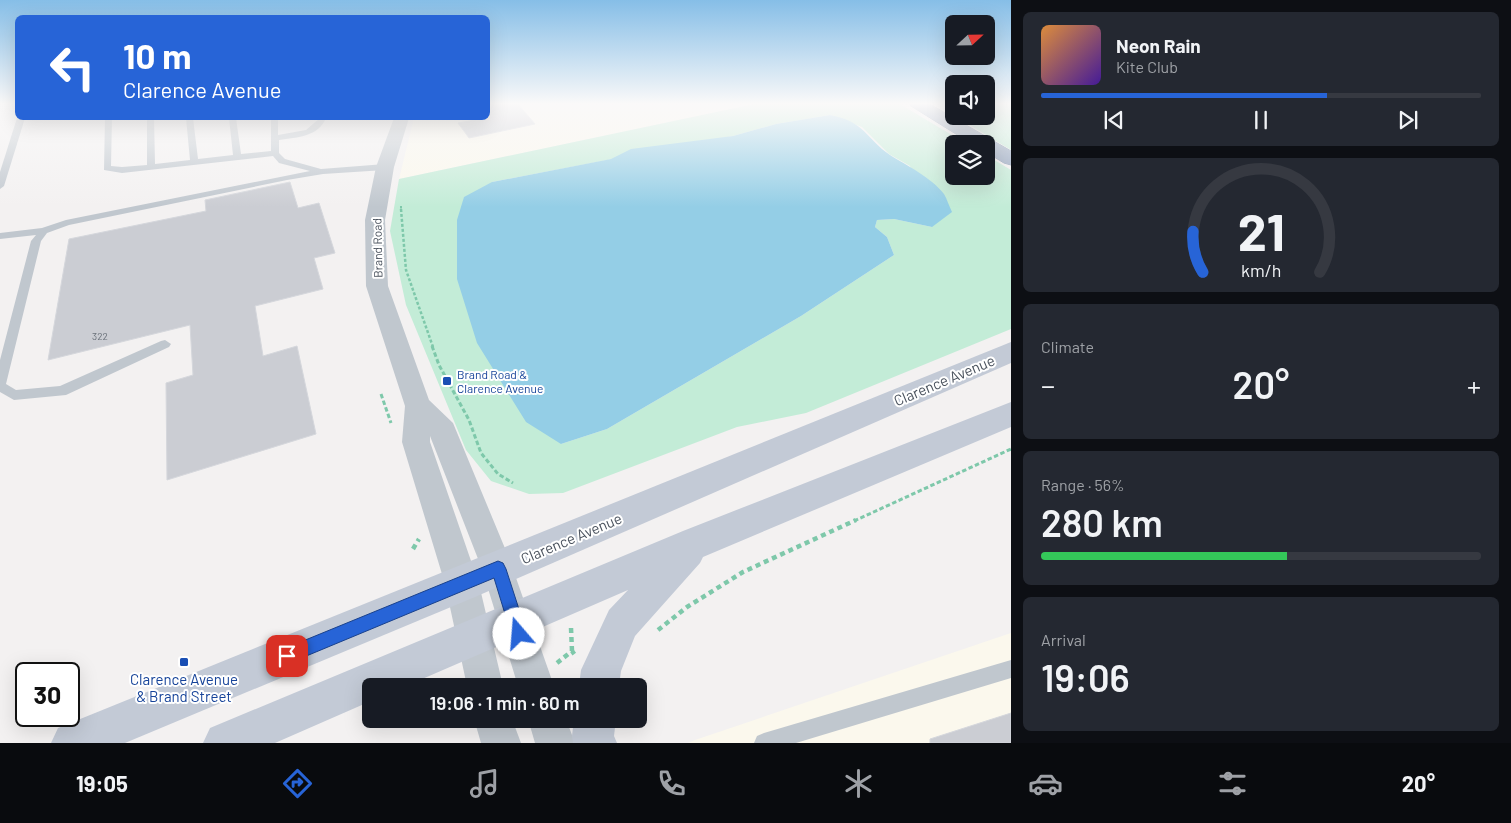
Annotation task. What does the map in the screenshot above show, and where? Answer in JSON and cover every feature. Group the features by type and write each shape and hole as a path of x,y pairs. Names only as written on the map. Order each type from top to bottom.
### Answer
{"highway":[{"path":"995,149 1011,159"}],"main road":[{"name":"Clarence Avenue","path":"73,743 498,569 1011,352"},
{"path":"225,743 695,543 1011,414"},
{"path":"589,674 601,670 622,623 695,543"},
{"path":"594,728 593,736 595,743"}],"street":[{"name":"Brand Road","path":"395,138 385,167 375,220 377,286 418,406 416,442 462,584 483,678"},
{"name":"Brand Road","path":"418,406 443,431 498,569 515,620 544,677"},
{"path":"496,728 501,743"},
{"path":"550,728 555,743"}],"lane":[{"path":"0,186 14,138"},
{"path":"108,138 108,168 122,170 275,153"},
{"path":"150,138 151,167"},
{"path":"191,138 194,162"},
{"path":"235,138 237,157"},
{"path":"275,138 275,153 282,161 323,171"},
{"path":"0,236 44,231 66,223 323,171 385,167"},
{"path":"44,231 36,241 0,385 14,395 61,391 165,344"},
{"path":"764,743 1011,670"}],"path":[{"path":"400,197 406,270 439,365 469,420 481,453 498,474 513,483"},
{"path":"653,634 687,607 743,572 1011,449"},
{"path":"571,627 572,651 589,674"},
{"path":"544,677 572,651"}],"shaded area":[{"path":"409,138 595,138 399,179"},
{"path":"1011,633 1011,743 688,743 695,740"}],"green space":[{"path":"595,138 724,138 492,182 561,444 607,429 801,316 894,255 887,237 875,227 877,220 894,219 932,227 910,166 889,154 873,138 945,138 945,185 995,185 995,160 1011,170 1011,329 806,413 737,427 563,493 529,494 491,481 466,450 406,305 390,231 399,179"},
{"path":"995,138 1011,138 1011,150 995,140"}],"water":[{"path":"720,138 871,138 890,155 918,172 939,188 944,194 952,212 932,227 894,219 877,220 875,227 887,237 894,255 801,316 607,429 561,444 526,422 477,343 457,279 457,220 464,197 492,182 611,159 631,149"}],"building":[{"path":"290,182 298,208 319,203 335,253 314,258 323,289 255,306 263,356 297,346 316,434 167,480 166,383 193,375 190,325 48,360 69,239 206,211 205,200"},
{"path":"1011,713 1011,743 930,743 930,739"}],"place":[{"name":"Brand Road & Clarence Avenue","path":"447,381"},
{"name":"Clarence Avenue & Brand Street","path":"184,662"}],"route":[{"path":"287,656 498,569 519,634"}]}
